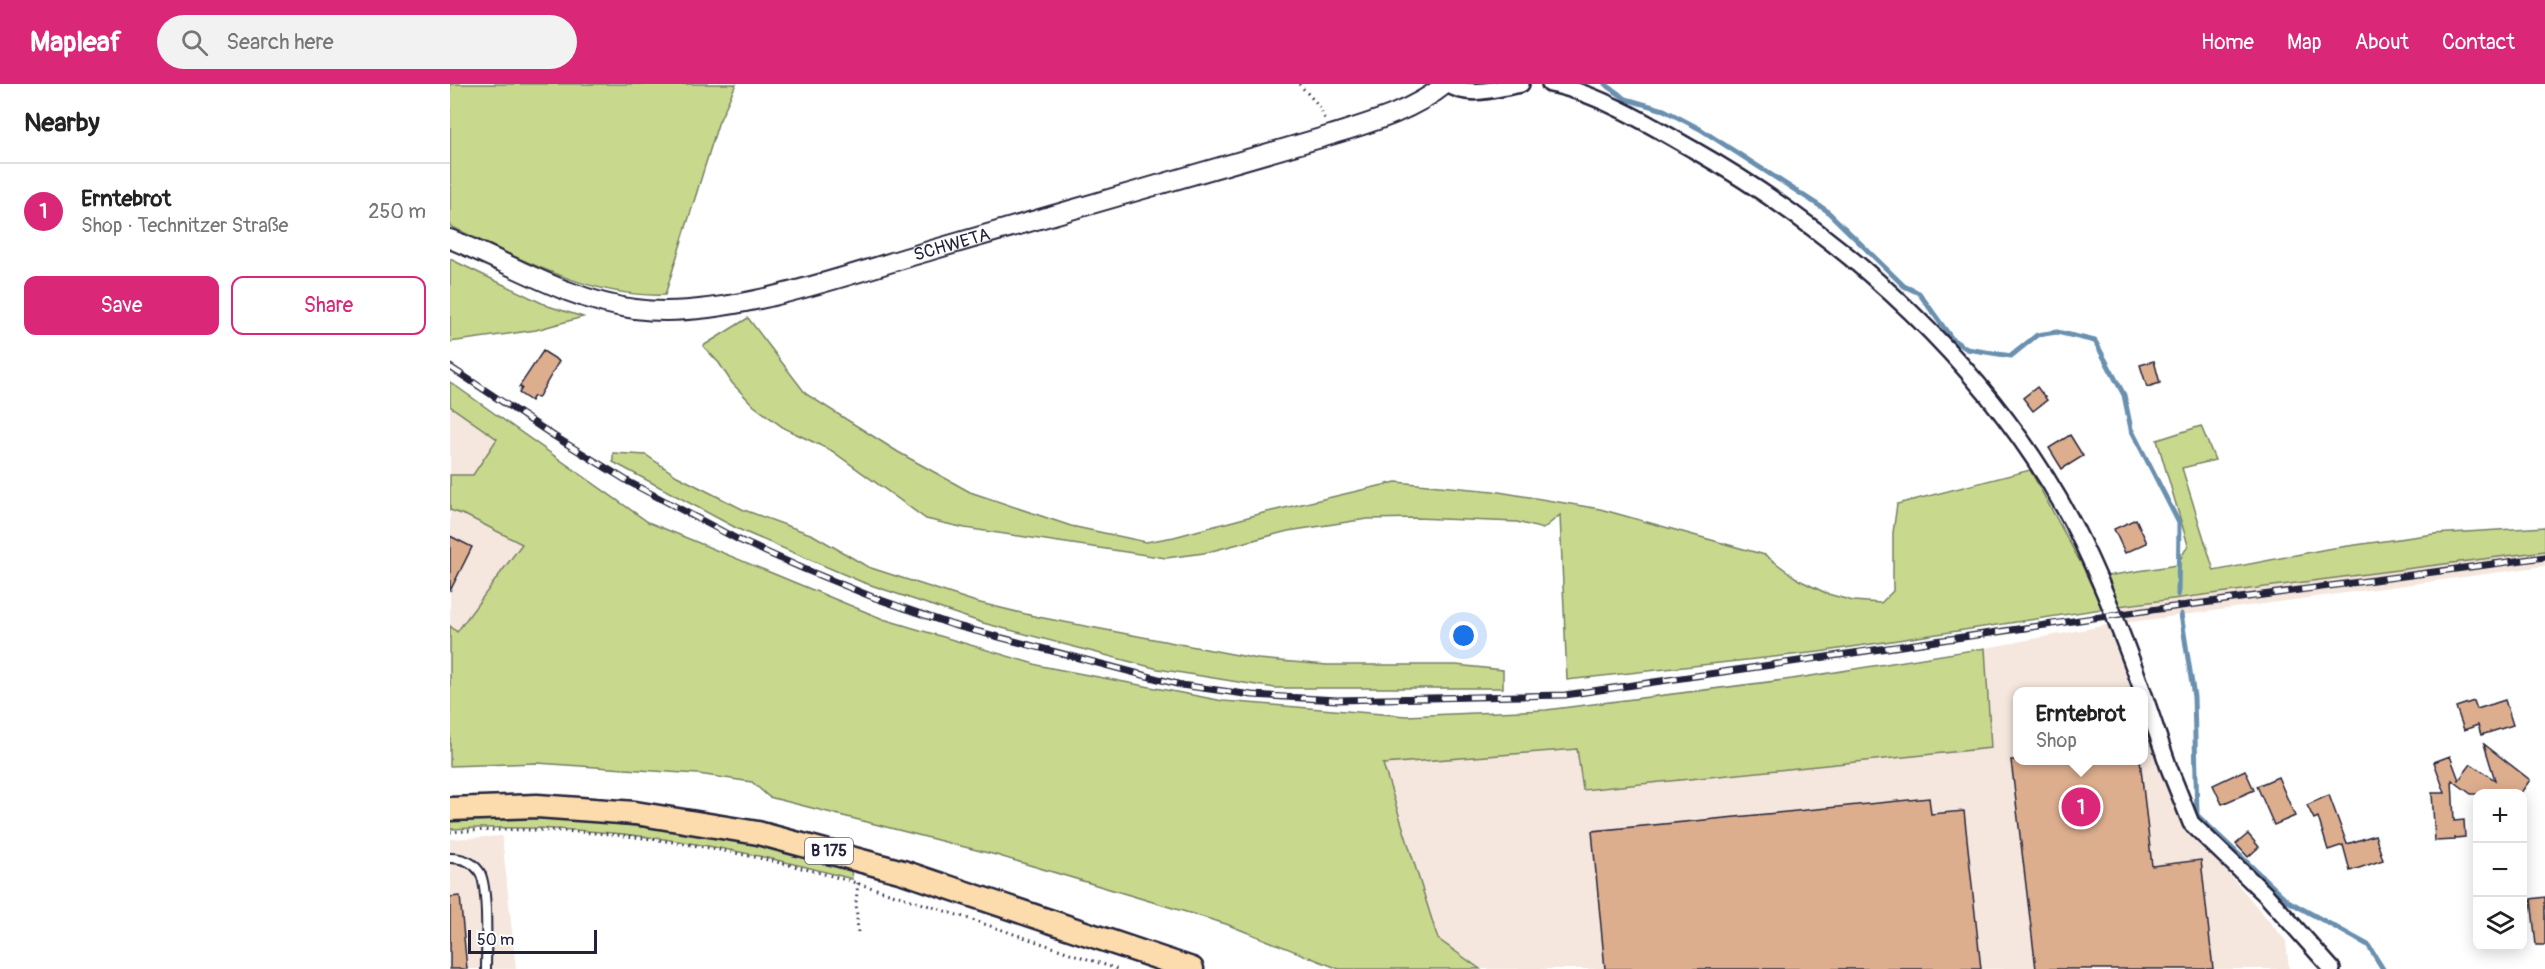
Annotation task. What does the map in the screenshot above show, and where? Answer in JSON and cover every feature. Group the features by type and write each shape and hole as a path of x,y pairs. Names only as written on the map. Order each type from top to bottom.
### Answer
{"main road":[{"name":"B 175","path":"450,809 537,806 634,813 758,833 863,861 1192,969"}],"street":[{"name":"SCHWETA","path":"450,238 556,285 611,304 664,312 701,309 769,296 853,273 1332,135 1402,112 1427,99 1447,84"},
{"path":"1447,84 1467,93 1521,84"},
{"path":"1559,85 1640,119 1762,191 1819,232 1883,287 1931,334 2004,416 2074,527 2114,615 2141,687"},
{"path":"2148,707 2191,823 2266,895 2332,969"}],"lane":[{"path":"450,858 468,861 481,872 485,895 486,969"}],"path":[{"path":"1299,84 1320,107 1332,135"},
{"path":"450,832 542,831 662,841 750,856 858,884 1117,969"},
{"path":"858,932 858,884 863,861"}],"shaded area":[{"path":"450,406 497,439 473,475 450,475"},
{"path":"450,510 467,516 522,544 457,632 450,626"},
{"path":"2545,551 2545,566 2109,625 2132,687 2013,687 2013,765 2148,765 2148,732 2181,821 2194,840 2218,861 2286,941 2289,969 1480,969 1438,939 1382,764 1577,749 1584,790 1991,748 1985,648 2108,625 2102,609"},
{"path":"502,836 516,969 450,969 450,839"}],"green space":[{"path":"450,84 736,84 718,124 665,295 609,290 581,283 527,262 450,226"},
{"path":"450,259 548,306 583,317 536,330 450,342"},
{"path":"748,318 806,394 898,452 970,492 1071,526 1146,542 1396,482 1493,491 1600,509 1765,555 1799,580 1828,594 1853,601 1881,603 1893,591 1893,533 1897,504 2030,470 2083,567 2102,609 1819,652 1567,680 1560,515 1543,529 1517,522 1416,518 1367,519 1288,531 1204,553 1166,558 965,528 926,519 832,451 784,428 754,406 732,383 719,363 703,346"},
{"path":"450,382 648,522 883,619 1041,666 1223,701 1406,716 1546,710 1792,679 1985,648 1991,748 1583,790 1577,749 1383,764 1438,939 1480,969 1339,969 1226,924 996,855 769,797 752,782 698,774 537,763 450,766 450,626 457,632 522,544 467,516 450,510 450,475 473,475 497,439 450,406"},
{"path":"2201,426 2215,460 2182,468 2214,571 2327,549 2434,534 2545,527 2545,551 2119,606 2106,576 2177,565 2188,545 2157,440"},
{"path":"613,453 646,455 677,476 744,510 813,535 868,567 976,602 1038,617 1258,659 1327,665 1456,665 1503,670 1503,688 1275,688 1158,669 983,623 862,582 738,529 613,462"},
{"path":"519,817 645,827 728,840 851,869 852,879 752,855 653,838 552,829 450,829 450,818"}],"building":[{"path":"543,351 559,361 538,398 534,396 531,401 519,393 522,388 519,387"},
{"path":"2154,361 2160,383 2147,387 2140,365"},
{"path":"2037,387 2047,400 2033,411 2023,398"},
{"path":"2070,435 2083,456 2062,469 2049,448"},
{"path":"2136,519 2147,543 2125,553 2114,529"},
{"path":"450,536 472,547 450,591"},
{"path":"2505,700 2513,725 2481,735 2478,725 2464,730 2456,707 2474,701 2477,709"},
{"path":"2484,744 2530,780 2524,789 2473,789 2473,794 2471,794 2452,780 2454,821 2464,820 2465,837 2435,841 2432,793 2445,793 2434,762 2450,756 2459,780 2471,764 2495,780"},
{"path":"2011,760 2013,760 2013,765 2141,765 2152,866 2201,860 2213,969 2036,969"},
{"path":"2245,770 2254,790 2222,804 2213,785"},
{"path":"2278,777 2295,816 2274,825 2257,786"},
{"path":"2329,795 2347,844 2375,835 2383,860 2350,871 2343,845 2328,850 2318,817 2314,819 2307,805"},
{"path":"1929,798 1931,814 1964,811 1981,969 1605,969 1592,831"},
{"path":"2248,834 2259,847 2248,857 2236,844"},
{"path":"460,896 467,969 450,969 450,897"},
{"path":"2545,897 2545,945 2536,945 2531,899"}],"waterway":[{"path":"1605,84 1626,99 1664,110 1700,129 1826,210 1904,286 1919,293 1952,339 1967,349 2011,356 2037,335 2057,332 2095,341 2124,395 2131,429 2179,523 2178,595"},
{"path":"2181,614 2194,697 2197,815 2288,901 2368,945 2383,969"}],"railway":[{"path":"450,367 554,436 629,482 737,539 804,569 875,598 953,625 1181,685 1252,695 1337,700 1565,695 2114,615 2545,557"}],"place":[{"name":"Erntebrot","path":"2081,807"}]}
